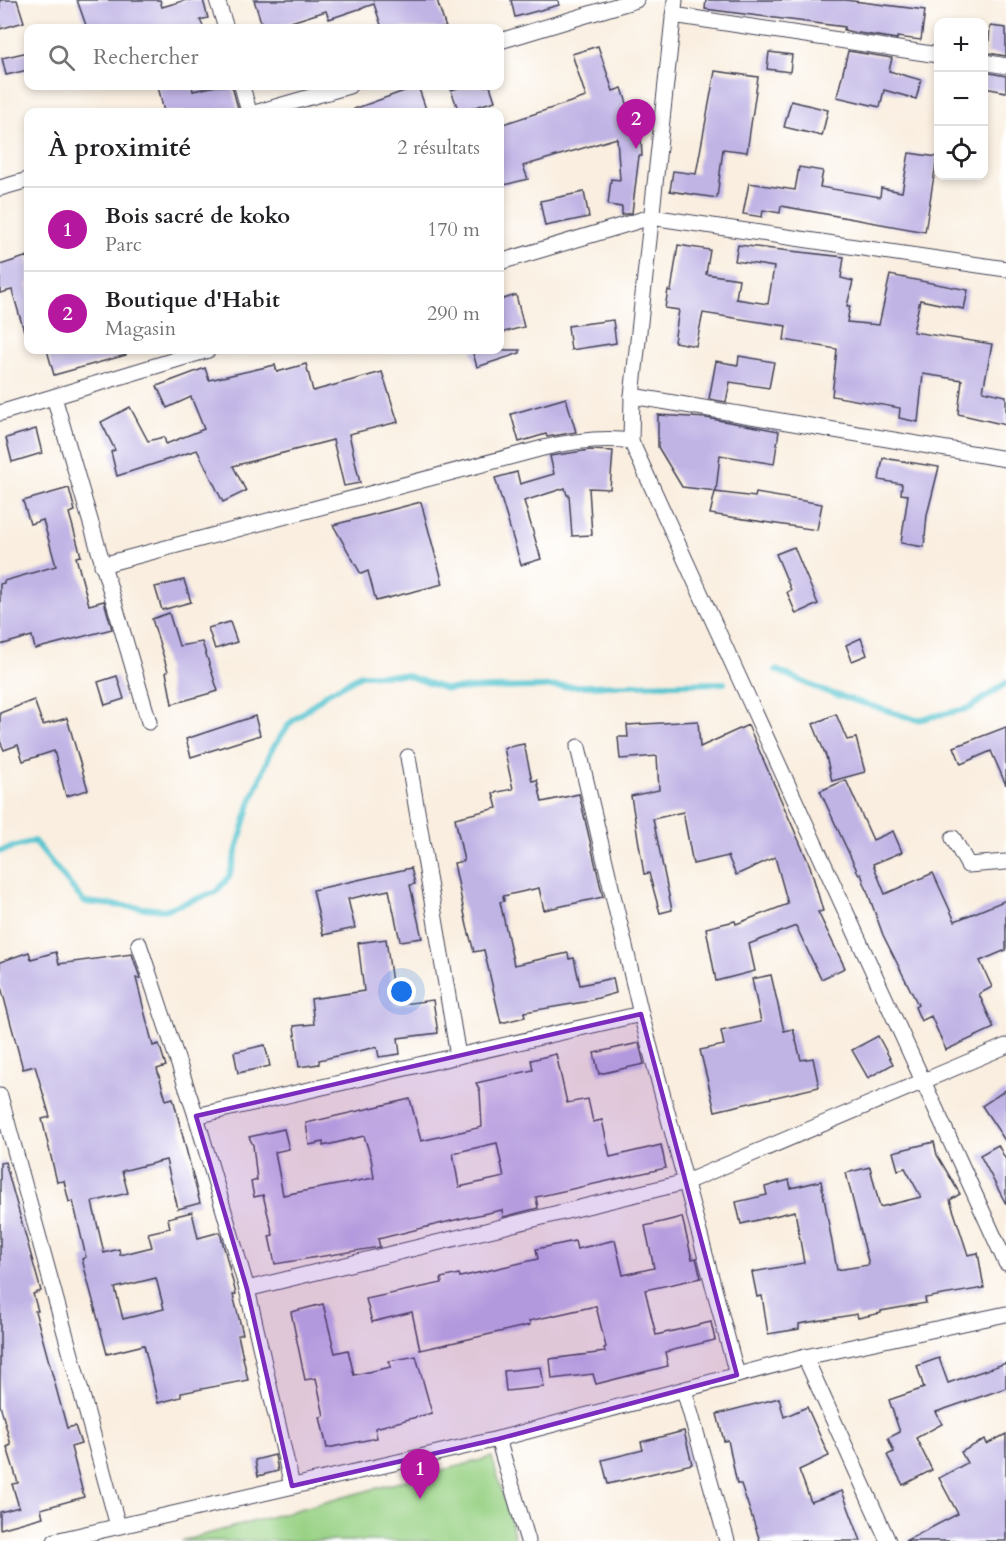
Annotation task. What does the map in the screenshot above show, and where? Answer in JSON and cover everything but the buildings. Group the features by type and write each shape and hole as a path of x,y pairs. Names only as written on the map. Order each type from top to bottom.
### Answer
{"street":[{"path":"218,0 225,24"},
{"path":"504,40 636,0"},
{"path":"934,54 674,7 632,396 631,441 1006,1263"},
{"path":"988,63 1006,66"},
{"path":"243,90 248,108"},
{"path":"272,108 335,90"},
{"path":"0,188 24,181"},
{"path":"504,261 651,217 1006,269"},
{"path":"0,414 195,354"},
{"path":"632,396 1006,459"},
{"path":"54,397 149,722"},
{"path":"102,565 543,447 574,441 610,438 631,441"},
{"path":"578,747 641,1014 737,1375"},
{"path":"408,757 458,1056"},
{"path":"953,838 968,866 1006,862"},
{"path":"139,944 196,1116 247,1289 292,1486"},
{"path":"196,1116 641,1014"},
{"path":"247,1289 686,1182 924,1083 1006,1046"},
{"path":"1,1106 118,1526"},
{"path":"55,1541 498,1439 805,1357 1006,1314"},
{"path":"805,1357 888,1541"},
{"path":"684,1390 727,1541"},
{"path":"498,1439 528,1541"}],"highlighted area":[{"path":"641,1014 737,1375 498,1439 292,1486 247,1289 196,1116"}],"green space":[{"path":"492,1457 516,1541 181,1541"}],"waterway":[{"path":"776,670 824,691 917,720 970,708 1006,683"},
{"path":"0,851 34,841 84,902 164,910 216,892 229,877 250,804 271,751 289,724 326,694 361,675 405,675 446,689 724,683"}],"place":[{"name":"Boutique d'Habit","path":"636,149"},
{"name":"Bois sacré de koko","path":"420,1499"}]}
